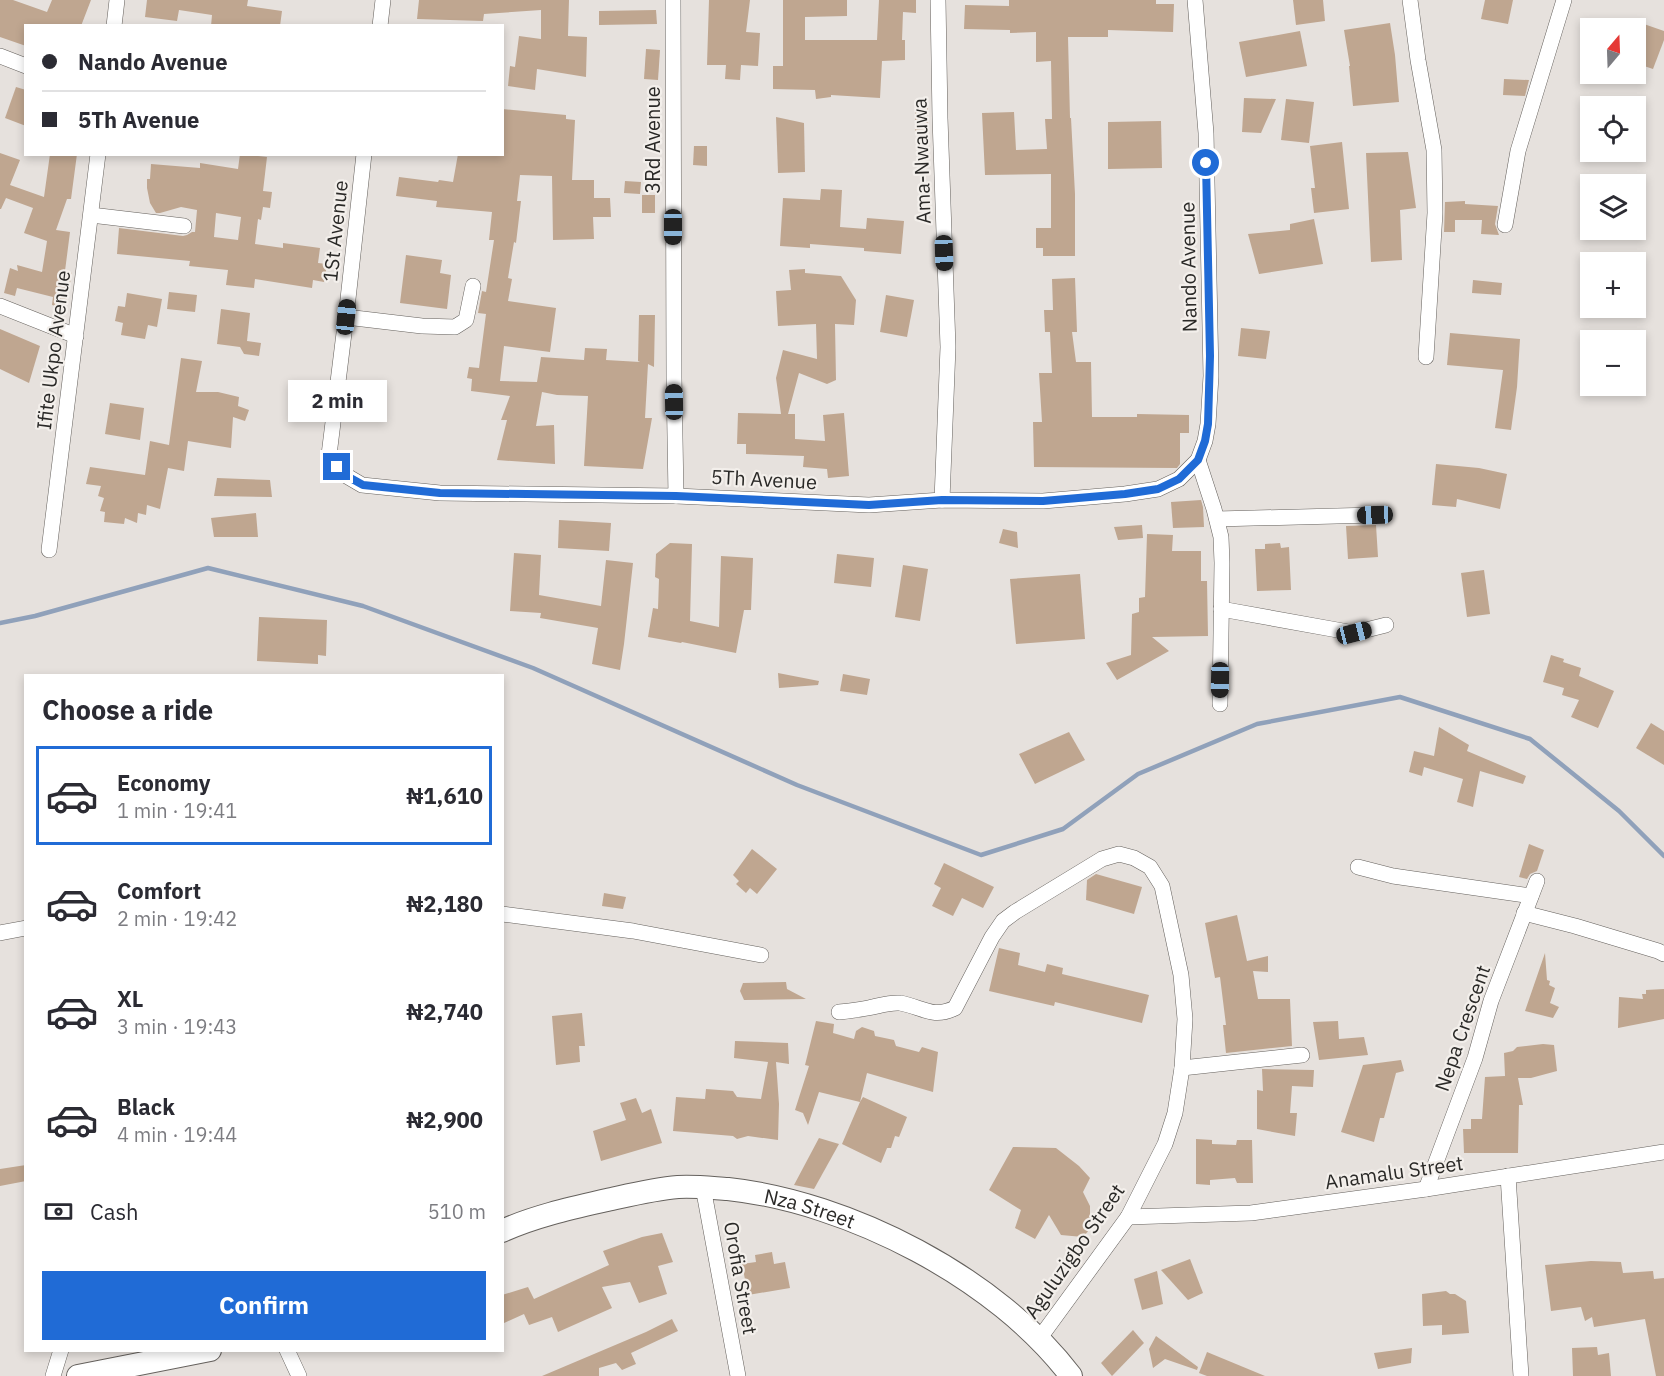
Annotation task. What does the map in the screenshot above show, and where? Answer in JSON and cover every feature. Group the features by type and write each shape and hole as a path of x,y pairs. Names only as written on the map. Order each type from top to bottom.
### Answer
{"street":[{"path":"114,24 117,0"},
{"path":"380,24 383,0"},
{"name":"3Rd Avenue","path":"673,0 676,496"},
{"name":"Ama-Nwauwa","path":"938,0 948,346 942,500"},
{"name":"Nando Avenue","path":"1195,0 1206,133 1211,376 1208,424 1198,460"},
{"path":"1410,0 1434,150 1435,213 1426,357"},
{"path":"1505,225 1518,151 1564,0"},
{"path":"0,57 24,65"},
{"name":"Ifite Ukpo Avenue","path":"49,550 98,156"},
{"name":"1St Avenue","path":"329,455 364,156"},
{"path":"90,214 184,226"},
{"path":"346,317 422,326 455,327 466,320 473,286"},
{"path":"0,306 76,336"},
{"name":"5Th Avenue","path":"329,455 345,475 363,485 440,493 676,496 869,505 942,500 1043,501 1158,489 1179,479 1198,460"},
{"path":"1198,460 1221,537 1220,704"},
{"path":"1216,519 1375,515"},
{"path":"1221,609 1354,633 1386,625"},
{"name":"Aguluzigbo Street","path":"839,1012 890,1003 944,1014 955,1008 992,937 1003,921 1102,859 1119,854 1134,858 1150,867 1162,886 1181,975 1185,1019 1182,1068 1175,1113 1165,1144 1128,1217 1039,1339"},
{"path":"1358,867 1393,876 1531,897"},
{"name":"Nepa Crescent","path":"1426,1189 1471,1068 1491,1001 1538,881"},
{"path":"1524,913 1575,926 1664,954"},
{"path":"504,914 633,931 761,955"},
{"path":"0,933 24,928"},
{"path":"1182,1068 1302,1055"},
{"name":"Anamalu Street","path":"1128,1217 1251,1213 1426,1189 1664,1152"},
{"path":"1508,1176 1521,1376"},
{"name":"Nza Street","path":"504,1230 577,1207 632,1194 679,1187 757,1192 817,1208 881,1233 959,1275 992,1298 1024,1325 1056,1357 1071,1376"},
{"name":"Orofia Street","path":"703,1187 738,1376"},
{"path":"53,1376 60,1352"},
{"path":"78,1376 200,1352"},
{"path":"288,1352 299,1376"}],"building":[{"path":"0,0 13,0 47,12 52,0 91,0 82,24 24,24 24,45 0,37"},
{"path":"147,0 248,0 247,6 282,11 280,24 211,24 212,15 179,10 177,21 145,17"},
{"path":"419,0 569,0 568,36 587,37 586,77 537,69 535,90 508,86 510,66 515,67 519,36 541,39 541,10 484,14 483,21 417,19"},
{"path":"709,0 750,0 746,32 760,33 758,66 741,65 740,80 725,79 726,65 707,65"},
{"path":"783,0 847,0 847,16 805,17 805,40 877,40 879,0 916,0 916,13 903,12 902,40 905,40 905,60 882,61 880,98 831,95 831,97 816,99 815,90 773,89 773,66 783,66"},
{"path":"1009,0 1156,0 1156,4 1174,4 1173,32 1108,30 1108,37 1068,37 1075,194 1075,256 1043,256 1043,248 1036,248 1036,228 1051,228 1051,174 985,175 982,113 1014,112 1016,150 1047,149 1045,119 1052,119 1051,61 1036,62 1036,32 1010,33 1010,30 964,29 965,5 1009,6"},
{"path":"1293,0 1323,0 1325,21 1296,25"},
{"path":"1485,0 1513,0 1508,24 1481,19"},
{"path":"656,10 657,24 599,25 599,11"},
{"path":"1390,23 1399,102 1353,106 1344,30"},
{"path":"1646,25 1664,31 1664,40 1653,69 1646,67"},
{"path":"1300,31 1307,66 1246,77 1239,42"},
{"path":"646,49 660,50 658,80 644,79"},
{"path":"1504,79 1529,80 1525,96 1503,95"},
{"path":"16,87 24,89 24,125 5,118"},
{"path":"1244,98 1276,99 1261,133 1242,132"},
{"path":"1286,99 1314,102 1309,143 1281,140"},
{"path":"915,106 928,106 928,131 915,131"},
{"path":"504,109 566,115 566,119 575,120 572,180 594,180 594,198 610,198 611,217 593,217 594,239 553,240 552,176 520,175 517,201 521,201 516,243 514,242 508,278 512,279 508,301 556,308 550,352 504,346 500,381 537,382 541,357 584,360 585,348 607,349 606,360 640,362 638,361 639,315 655,315 654,367 648,364 645,418 652,418 643,469 584,466 588,396 542,392 536,426 554,425 555,464 497,460 507,420 501,420 510,396 471,391 472,379 467,378 469,367 479,368 486,314 478,313 482,291 486,292 494,240 489,240 492,212 436,207 437,201 396,196 399,177 453,182 458,156 504,156"},
{"path":"776,117 804,123 805,172 778,173"},
{"path":"1161,121 1162,168 1108,169 1108,122"},
{"path":"1342,142 1349,209 1314,213 1311,188 1315,188 1310,146"},
{"path":"694,146 707,146 707,166 693,165"},
{"path":"1408,152 1416,208 1400,210 1402,260 1371,262 1366,153"},
{"path":"0,153 20,160 10,185 44,197 50,156 77,156 71,199 67,199 56,230 70,232 65,271 72,273 65,308 52,305 53,297 17,288 15,296 4,293 10,268 18,271 17,265 42,272 47,241 24,233 33,208 6,198 0,209"},
{"path":"240,156 267,157 263,191 272,192 270,208 263,207 261,220 258,219 255,244 283,248 283,243 320,248 318,263 327,264 324,282 313,280 312,288 255,279 254,288 226,285 228,270 189,266 190,261 117,254 119,228 183,236 195,232 197,210 181,207 156,213 150,203 147,179 150,179 151,164 200,168 200,163 238,169","holes":["216,213 241,217 238,240 214,237"]},
{"path":"625,181 641,182 640,194 624,193"},
{"path":"821,189 842,190 840,227 866,229 867,218 904,221 901,254 864,251 864,248 810,244 810,248 780,246 783,198 820,200"},
{"path":"642,195 655,195 655,213 642,213"},
{"path":"1465,201 1465,204 1498,206 1495,224 1499,235 1481,234 1482,220 1455,220 1455,232 1444,232 1445,202"},
{"path":"1314,219 1323,264 1259,274 1248,234 1290,230 1290,224"},
{"path":"406,255 442,260 440,273 451,275 447,309 400,303"},
{"path":"805,269 805,273 841,276 856,300 854,325 835,324 836,380 827,384 799,373 788,414 795,414 795,439 825,441 823,415 844,413 849,476 828,478 827,469 803,467 804,456 746,454 746,444 737,444 738,413 781,414 776,378 783,350 817,359 816,324 778,326 776,291 791,290 789,270"},
{"path":"1075,278 1077,332 1072,332 1076,362 1091,362 1092,417 1137,417 1137,414 1189,415 1189,433 1180,433 1180,464 1177,468 1034,467 1033,422 1042,422 1039,373 1052,373 1050,332 1045,332 1044,310 1053,310 1052,279"},
{"path":"1473,280 1502,283 1501,295 1472,293"},
{"path":"169,292 197,295 195,312 167,309"},
{"path":"127,293 162,299 157,327 148,325 145,339 121,335 123,323 115,321 118,306 125,307"},
{"path":"886,295 914,300 907,337 880,332"},
{"path":"221,309 250,313 247,341 261,343 259,356 244,354 240,347 217,344"},
{"path":"1241,328 1270,331 1266,359 1238,356"},
{"path":"0,329 40,346 29,383 0,369"},
{"path":"1450,333 1520,339 1511,430 1495,428 1503,370 1447,365"},
{"path":"181,358 202,361 196,392 218,392 239,397 238,406 249,410 245,421 233,417 231,448 188,441 184,471 168,468 160,509 147,505 146,515 138,513 137,523 125,518 124,524 104,522 105,512 100,511 104,498 98,496 101,486 86,484 90,467 145,475 150,441 169,445"},
{"path":"110,403 144,408 140,440 105,434"},
{"path":"1436,464 1479,468 1507,474 1500,509 1457,499 1456,507 1432,505"},
{"path":"217,478 270,480 272,497 214,496"},
{"path":"1201,500 1204,527 1173,528 1171,502"},
{"path":"256,513 258,537 214,537 211,518"},
{"path":"559,520 611,523 609,551 558,548"},
{"path":"1142,525 1143,538 1118,540 1114,527"},
{"path":"1376,525 1378,557 1348,559 1346,526"},
{"path":"1003,529 1017,532 1018,548 999,543"},
{"path":"1147,534 1173,535 1172,551 1201,551 1201,581 1207,581 1208,636 1152,637 1169,651 1117,680 1106,663 1131,655 1132,614 1139,612 1139,598 1145,597"},
{"path":"670,543 692,544 690,621 719,627 721,556 753,558 751,610 744,610 736,653 648,637 653,608 658,609 659,579 655,577 656,554"},
{"path":"1280,543 1281,548 1289,547 1291,590 1257,591 1255,549 1265,549 1265,544"},
{"path":"514,553 541,555 539,595 601,606 606,560 633,563 620,670 592,664 598,628 540,618 541,613 510,611"},
{"path":"837,554 874,558 871,587 834,583"},
{"path":"903,565 928,569 920,621 895,617"},
{"path":"1484,570 1490,614 1467,617 1461,573"},
{"path":"1080,574 1085,639 1016,644 1010,579"},
{"path":"259,617 327,620 326,656 318,655 318,664 257,661"},
{"path":"1551,655 1581,668 1579,676 1614,691 1598,728 1571,717 1579,700 1562,695 1564,688 1543,682"},
{"path":"778,673 819,681 818,685 779,688"},
{"path":"843,674 870,679 867,695 840,691"},
{"path":"1651,723 1664,731 1664,765 1636,748"},
{"path":"1439,727 1469,745 1467,751 1526,776 1523,784 1480,771 1473,807 1457,802 1463,779 1424,767 1422,776 1409,772 1414,751 1434,756"},
{"path":"1069,732 1085,760 1035,784 1019,754"},
{"path":"1529,844 1544,850 1537,871 1530,874 1527,879 1519,877"},
{"path":"752,849 777,869 757,894 750,888 746,893 736,884 739,881 733,875"},
{"path":"944,863 994,887 983,908 962,898 953,916 932,906 941,888 934,884"},
{"path":"1096,874 1142,887 1134,914 1086,900 1087,880"},
{"path":"604,893 626,897 623,909 602,906"},
{"path":"1237,915 1247,961 1268,956 1268,972 1253,971 1258,999 1290,999 1292,1046 1226,1053 1223,1025 1226,1025 1220,977 1215,978 1205,923"},
{"path":"999,948 1020,953 1018,965 1045,972 1047,964 1063,968 1062,974 1149,995 1142,1023 1055,1002 1054,1006 989,991"},
{"path":"1545,953 1547,980 1550,981 1549,985 1555,988 1550,1003 1559,1007 1553,1018 1525,1011"},
{"path":"786,982 787,989 806,999 744,1000 740,991 743,983"},
{"path":"1664,989 1664,1019 1618,1028 1619,997 1643,999 1642,994 1646,994 1646,990"},
{"path":"582,1013 585,1046 579,1046 580,1062 556,1065 552,1016"},
{"path":"816,1021 834,1024 833,1033 854,1039 856,1031 862,1027 874,1031 875,1036 894,1040 896,1046 919,1052 922,1047 938,1052 933,1092 867,1073 860,1102 819,1092 808,1125 803,1113 795,1110 809,1066 805,1065"},
{"path":"1338,1021 1339,1039 1364,1037 1368,1055 1319,1060 1313,1022"},
{"path":"735,1041 788,1043 789,1064 776,1062 779,1104 778,1140 748,1136 737,1139 733,1136 673,1131 676,1097 705,1099 706,1089 733,1091 737,1097 761,1099 768,1062 734,1058"},
{"path":"1554,1045 1557,1071 1531,1078 1518,1078 1523,1105 1519,1105 1518,1153 1464,1153 1463,1129 1471,1129 1471,1119 1482,1119 1485,1077 1505,1076 1504,1053 1513,1051 1517,1047"},
{"path":"1401,1060 1404,1071 1396,1073 1384,1118 1380,1118 1374,1142 1341,1132 1363,1065"},
{"path":"1262,1069 1314,1070 1313,1087 1292,1086 1290,1113 1297,1113 1295,1136 1257,1129 1257,1090 1263,1091"},
{"path":"863,1097 907,1117 899,1137 895,1136 891,1148 887,1148 881,1163 842,1144"},
{"path":"636,1098 642,1113 651,1109 662,1143 601,1161 593,1131 626,1120 620,1103"},
{"path":"819,1138 839,1144 814,1189 794,1185"},
{"path":"1196,1139 1212,1140 1212,1144 1236,1145 1237,1140 1252,1140 1253,1183 1237,1183 1235,1178 1210,1180 1210,1185 1196,1184"},
{"path":"1013,1147 1056,1148 1090,1178 1083,1192 1090,1206 1090,1229 1083,1237 1061,1235 1049,1215 1035,1239 1015,1228 1021,1210 989,1190"},
{"path":"24,1165 24,1181 0,1186 0,1169"},
{"path":"662,1233 673,1262 658,1266 667,1294 639,1303 630,1282 602,1287 612,1308 558,1332 552,1317 529,1325 524,1314 504,1323 504,1294 528,1287 534,1299 609,1265 603,1251 642,1237"},
{"path":"772,1252 774,1264 785,1262 790,1288 748,1295 742,1264 756,1262 755,1255"},
{"path":"1190,1259 1203,1293 1188,1300 1161,1270"},
{"path":"1591,1261 1621,1262 1623,1273 1653,1271 1654,1279 1664,1278 1664,1376 1656,1376 1645,1319 1594,1327 1592,1317 1585,1321 1581,1307 1551,1311 1545,1265"},
{"path":"1157,1271 1163,1304 1142,1310 1134,1279"},
{"path":"1446,1291 1466,1301 1469,1333 1442,1335 1442,1325 1423,1326 1422,1294"},
{"path":"672,1319 678,1331 631,1353 636,1364 622,1370 616,1363 599,1368 599,1376 542,1376 646,1332"},
{"path":"1133,1330 1144,1343 1112,1376 1101,1363"},
{"path":"1156,1336 1198,1367 1197,1370 1165,1359 1153,1368 1149,1349"},
{"path":"1597,1347 1598,1355 1609,1353 1611,1376 1573,1376 1572,1348"},
{"path":"1412,1348 1411,1363 1378,1369 1374,1353"},
{"path":"1207,1352 1265,1376 1207,1376 1199,1373"}],"waterway":[{"path":"0,623 35,616 208,568 363,606 533,668 797,785 981,855 1063,829 1138,774 1257,724 1400,697 1530,739 1619,811 1664,856"}],"route":[{"path":"337,467 345,475 363,485 440,493 676,496 869,505 942,500 1043,501 1158,489 1179,479 1198,460 1208,424 1211,376 1206,163"}]}
